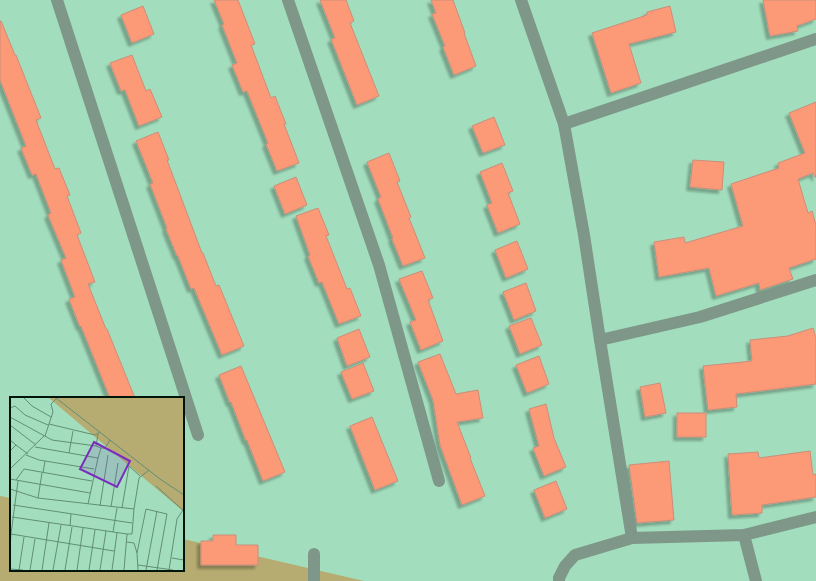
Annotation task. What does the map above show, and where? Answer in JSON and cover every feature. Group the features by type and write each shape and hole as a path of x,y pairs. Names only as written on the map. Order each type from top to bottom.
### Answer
{"street":[{"path":"57,0 198,435"},
{"path":"288,0 379,265 438,482"},
{"path":"521,0 564,124 584,235 632,538"},
{"path":"564,124 816,39"},
{"path":"600,340 700,318 816,280"},
{"path":"559,581 564,566 575,555 632,538 744,536 816,517"},
{"path":"744,536 756,581"},
{"path":"314,554 314,581"}],"shaded area":[{"path":"0,496 10,498 10,571 184,571 184,539 364,581 0,581"}],"building":[{"path":"214,0 238,0 255,44 251,45 271,98 275,96 299,163 277,171 266,144 268,143 247,91 243,92 232,65 237,63"},
{"path":"320,0 346,0 354,21 350,23 379,96 357,105 331,39 335,38"},
{"path":"431,0 453,0 476,66 454,75 443,47 445,46 432,14 436,13"},
{"path":"763,0 816,0 816,19 797,26 798,31 770,36"},
{"path":"143,6 154,34 132,43 121,15"},
{"path":"670,6 676,32 629,44 641,83 611,93 592,33 647,15 647,12"},
{"path":"1,21 41,118 36,120 55,169 59,168 70,195 67,196 81,233 77,235 95,282 88,284 135,397 110,397 69,299 75,297 61,260 66,258 48,215 51,213 36,174 32,175 21,148 26,146 0,80"},
{"path":"132,55 146,91 150,89 162,117 139,126 125,90 121,91 110,63"},
{"path":"816,102 816,177 813,173 798,179 808,213 812,211 816,225 816,259 789,268 793,279 760,290 759,283 716,296 709,268 659,277 654,242 684,237 685,243 743,226 731,184 779,168 778,163 805,153 789,113"},
{"path":"494,117 505,145 483,153 472,126"},
{"path":"158,132 202,253 216,286 219,285 244,346 222,355 194,288 191,289 166,229 167,228 150,184 153,183 136,141"},
{"path":"389,153 400,181 397,182 411,217 409,218 425,258 403,266 378,199 381,197 367,162"},
{"path":"693,160 724,162 722,190 690,187"},
{"path":"502,163 513,191 508,193 520,224 498,233 487,205 492,203 480,172"},
{"path":"296,177 307,205 285,214 274,186"},
{"path":"318,208 329,235 326,236 347,289 350,288 361,316 339,324 322,282 319,283 308,256 310,255 296,216"},
{"path":"517,241 528,269 506,278 495,250"},
{"path":"422,271 433,298 428,300 443,341 421,350 410,322 416,320 399,279"},
{"path":"526,283 536,311 514,320 503,292"},
{"path":"531,318 542,345 520,354 509,326"},
{"path":"813,328 816,338 816,384 736,394 737,407 708,410 703,366 752,361 750,340 788,336"},
{"path":"359,329 370,357 347,366 337,338"},
{"path":"440,354 456,394 478,390 483,418 457,422 485,496 462,505 440,445 433,400 418,362"},
{"path":"539,356 549,384 527,393 516,365"},
{"path":"363,363 374,391 352,399 341,372"},
{"path":"241,366 285,472 263,481 219,375"},
{"path":"660,383 666,413 645,417 640,387"},
{"path":"546,404 554,438 566,467 544,476 533,448 539,446 529,409"},
{"path":"677,413 706,413 706,437 677,437"},
{"path":"372,417 398,481 375,490 350,426"},
{"path":"810,451 813,475 816,474 816,497 762,505 762,513 732,515 728,454 758,452 759,458"},
{"path":"669,461 674,520 637,523 629,465"},
{"path":"556,481 567,509 545,518 534,490"},
{"path":"213,535 236,535 236,545 258,545 258,565 201,565 201,541 213,541"}]}
